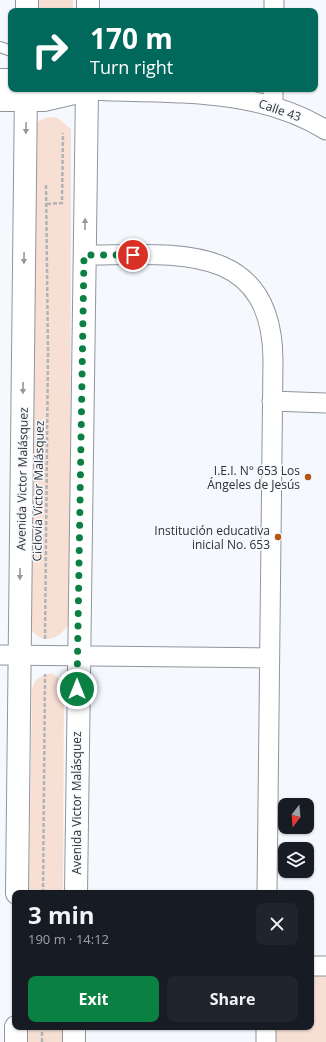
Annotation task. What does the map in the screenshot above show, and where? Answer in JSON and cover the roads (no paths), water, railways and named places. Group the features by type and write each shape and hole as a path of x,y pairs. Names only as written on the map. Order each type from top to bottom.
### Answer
{"main road":[{"path":"0,100 26,95 44,100 74,92"},
{"name":"Avenida Victor Malásquez","path":"76,890 85,92"},
{"name":"Avenida Victor Malásquez","path":"18,890 10,655 26,95"},
{"path":"16,1030 16,1042"},
{"path":"74,1030 74,1042"}],"street":[{"name":"Calle 43","path":"141,92 235,98 273,98 326,130"},
{"path":"84,255 193,257 225,266 241,276 255,292 262,304 271,332 273,348 267,890"},
{"path":"272,402 326,403"},
{"path":"10,655 269,658"},
{"path":"314,966 326,966"},
{"path":"266,1030 266,1042"}],"place":[{"name":"I.E.I. N° 653 Los Ángeles de Jesús","path":"308,477"},
{"name":"Institución educativa inicial No. 653","path":"278,537"}]}
